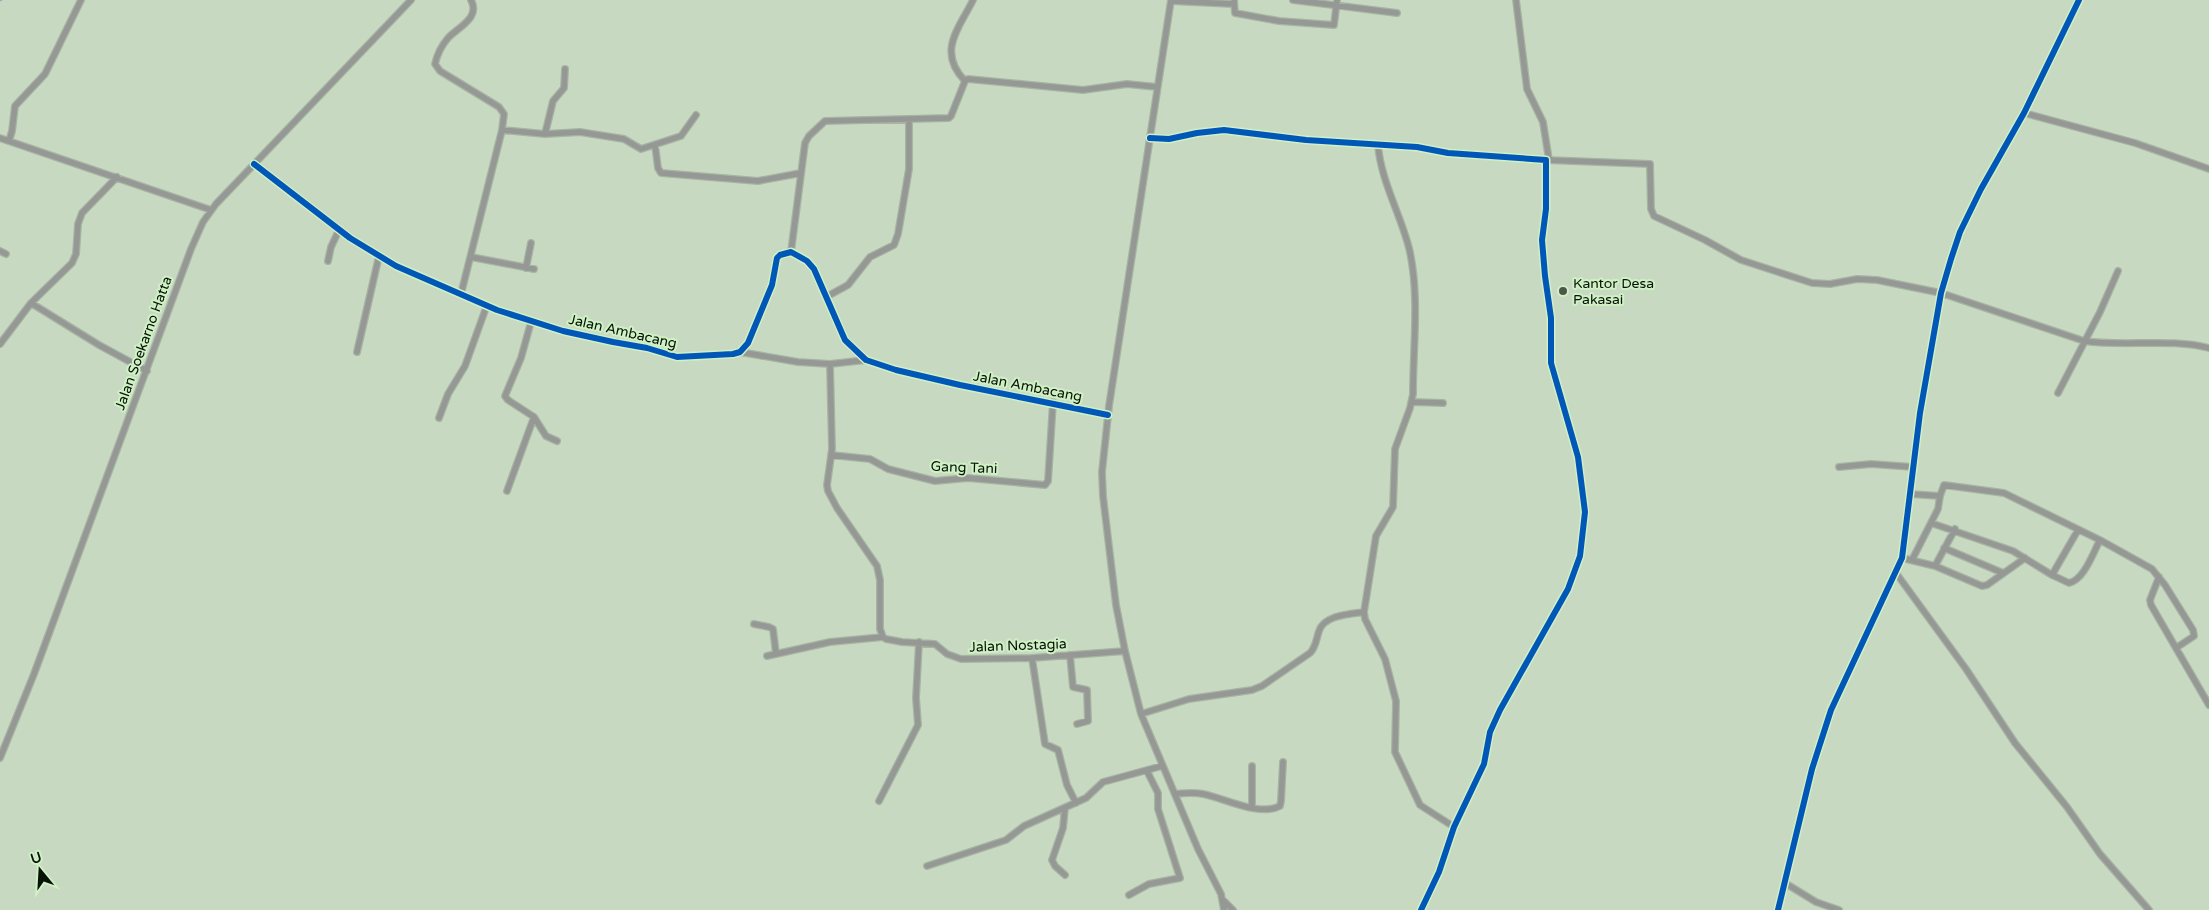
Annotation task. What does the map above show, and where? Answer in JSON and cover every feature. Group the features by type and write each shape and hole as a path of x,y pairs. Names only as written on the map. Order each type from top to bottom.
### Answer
{"street":[{"path":"9,141 15,106 45,74 82,0"},
{"name":"Jalan Soekarno Hatta","path":"0,758 34,674 191,249 210,210 411,0"},
{"path":"461,294 502,130 504,114 502,109 440,71 435,64 446,40 468,21 474,8 471,0"},
{"path":"965,81 954,63 952,41 956,28 973,0"},
{"path":"1233,910 1224,900 1198,849 1141,714 1114,598 1102,472 1108,415 1171,0 1233,2 1235,13 1279,21 1334,25 1336,2"},
{"path":"1293,0 1336,2 1397,13"},
{"path":"1421,910 1439,872 1454,827 1484,764 1490,732 1500,710 1572,582 1580,556 1585,512 1578,457 1550,363 1551,318 1542,240 1546,209 1547,160 1543,122 1527,89 1516,0"},
{"path":"1778,910 1812,769 1831,710 1902,558 1920,413 1942,293 1960,232 1981,188 2024,113 2079,0"},
{"path":"545,134 553,101 564,88 565,69"},
{"path":"965,81 968,79 1083,90 1127,84 1157,87"},
{"path":"740,352 748,343 770,290 777,258 784,253 791,252 806,139 825,121 942,120 952,116 965,81"},
{"path":"2024,113 2135,143 2209,169"},
{"path":"502,130 545,134 580,132 621,139 641,149 681,136 696,115"},
{"path":"826,297 848,285 870,257 894,245 898,234 909,169 909,120"},
{"path":"1150,138 1169,139 1197,132 1224,130 1306,140 1422,147 1448,153 1547,160 1650,164 1651,209 1656,218 1705,240 1742,260 1794,279 1822,284 1857,279 1877,280 1942,293 2084,341 2193,345 2209,348"},
{"path":"0,138 210,210"},
{"path":"655,145 658,168 661,173 758,181 801,173"},
{"path":"1378,145 1379,162 1403,229 1412,267 1414,289 1412,402 1395,449 1393,507 1376,536 1364,612 1365,619 1385,659 1396,701 1395,752 1420,805 1454,827"},
{"name":"Jalan Ambacang","path":"254,164 339,230 379,256 415,276 531,322 613,342 647,348 677,357 716,356 740,352 798,362 830,364"},
{"path":"0,344 31,303 72,263 76,254 77,228 82,213 117,177"},
{"path":"328,261 331,247 339,230"},
{"path":"526,268 531,243"},
{"name":"Jalan Ambacang","path":"791,252 804,258 810,264 845,340 866,360 881,366 960,385 1053,402 1108,415"},
{"path":"357,352 379,256"},
{"path":"471,257 534,269"},
{"path":"2058,393 2100,312 2118,271"},
{"path":"31,303 146,371"},
{"path":"439,418 448,394 465,366 487,305"},
{"path":"531,322 521,358 505,396 534,417 546,436 557,441"},
{"path":"866,360 830,364 832,456 827,485 837,508 873,558 879,575 880,629 883,637"},
{"name":"Gang Tani","path":"832,456 870,458 888,468 935,482 968,478 1045,485 1048,481 1053,402"},
{"path":"1412,402 1443,403"},
{"path":"507,491 534,417"},
{"path":"1839,467 1871,464 1913,467"},
{"path":"1912,560 1939,506 1943,486 1947,484 1999,492 2100,540 2152,569 2159,577 2194,634 2194,636 2176,648"},
{"path":"1910,494 1940,496"},
{"path":"1931,523 1998,545 2068,583 2073,582 2085,568 2100,540"},
{"path":"1934,566 1955,530"},
{"path":"2052,576 2078,530"},
{"path":"1944,548 2003,573"},
{"path":"1902,558 1934,566 1982,586 2025,558"},
{"path":"1896,573 1966,669 2015,743 2067,807 2100,854 2149,910"},
{"path":"2159,577 2150,604 2209,704"},
{"path":"1141,714 1184,700 1257,689 1310,653 1315,647 1320,628 1325,623 1344,615 1364,612"},
{"path":"754,624 769,626 773,629 776,654"},
{"name":"Jalan Nostagia","path":"767,656 830,642 883,637 902,642 934,644 947,654 961,659 1032,658 1126,651"},
{"path":"878,800 918,725 916,698 919,642"},
{"path":"1070,655 1073,687 1087,690 1088,721 1077,724"},
{"path":"1032,658 1045,744 1058,750 1066,785 1076,803"},
{"path":"1175,794 1203,794 1252,807 1271,809 1280,806 1283,762"},
{"path":"927,866 1006,840 1024,826 1086,798 1103,782 1162,766"},
{"path":"1252,766 1252,807"},
{"path":"1129,895 1149,884 1180,878 1158,809 1158,793 1147,770"},
{"path":"1064,875 1052,860 1063,828 1065,808"},
{"path":"1785,883 1816,902 1838,910"},
{"path":"1224,900 1224,910"}],"cycle path":[{"path":"1778,910 1812,769 1831,710 1902,558 1920,413 1941,293 1951,259 1960,232 1981,189 2024,113 2079,0"},
{"path":"1150,138 1169,139 1224,130 1306,140 1417,147 1448,153 1546,160 1546,209 1542,240 1551,318 1551,363 1578,457 1585,512 1580,556 1568,589 1500,710 1490,732 1484,764 1454,827 1439,872 1421,910"},
{"path":"254,164 350,238 396,266 497,310 563,331 647,348 677,357 740,352 748,343 772,285 777,258 780,255 791,252 807,261 814,269 845,340 866,360 896,370 960,385 1108,415"}],"place":[{"name":"Kantor Desa Pakasai","path":"1563,291"}]}
